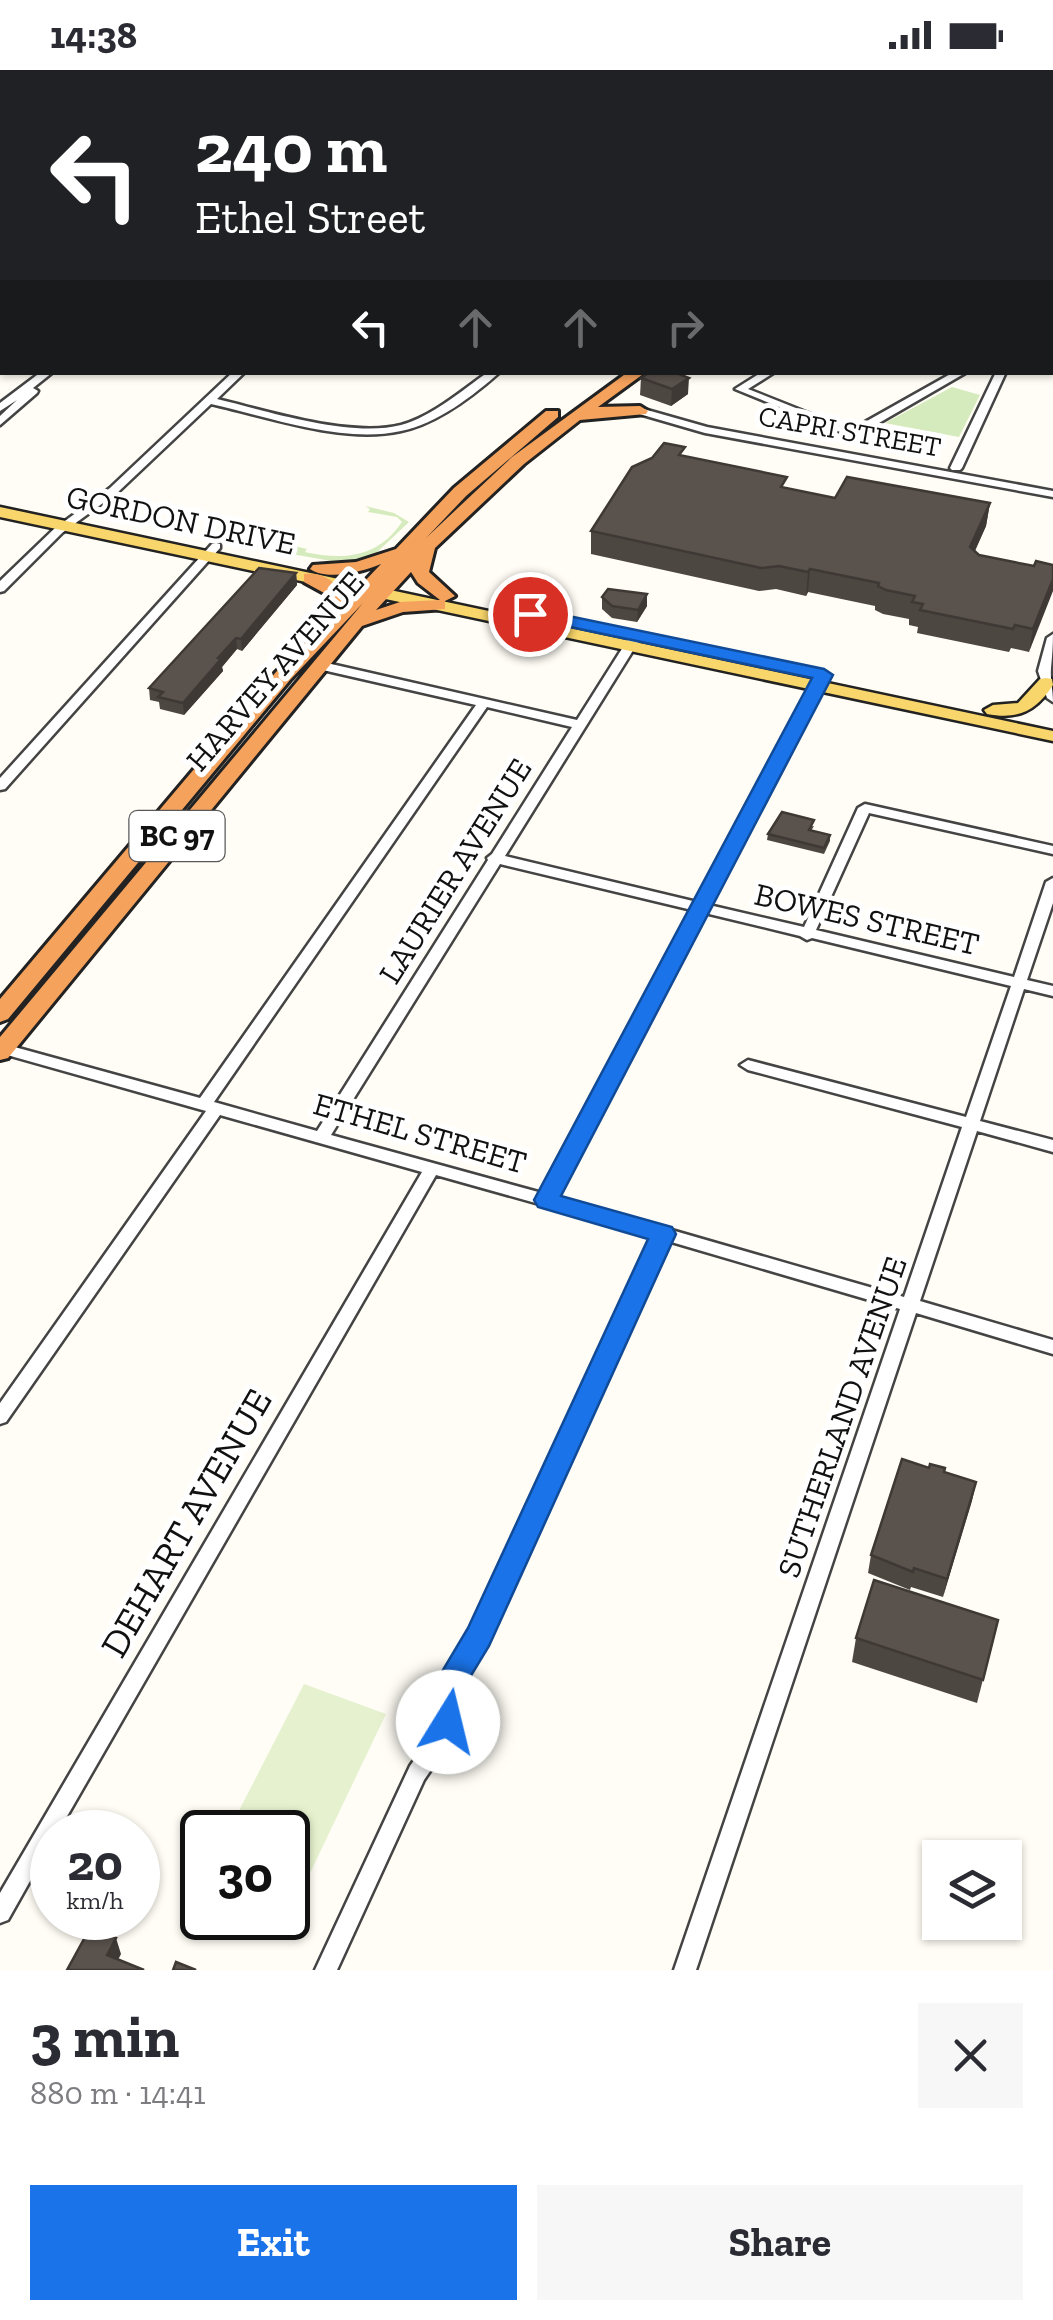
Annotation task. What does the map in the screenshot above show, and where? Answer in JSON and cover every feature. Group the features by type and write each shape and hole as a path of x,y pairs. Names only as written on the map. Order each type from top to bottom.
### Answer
{"highway":[{"name":"HARVEY AVENUE","path":"0,1014 227,738 344,624 525,434 628,375"},
{"path":"628,375 624,393 640,411"},
{"name":"HARVEY AVENUE","path":"418,547 574,417 598,390"},
{"path":"598,390 640,411"},
{"path":"574,417 607,410 640,411"},
{"path":"315,573 359,566 418,547 420,572 443,600"},
{"path":"315,573 334,593 344,624 400,607 443,600"},
{"name":"HARVEY AVENUE","path":"1,1050 318,665 344,624"}],"main road":[{"name":"GORDON DRIVE","path":"0,502 70,522"},
{"name":"GORDON DRIVE","path":"0,512 70,522 443,600 1053,736"},
{"name":"GORDON DRIVE","path":"820,681 1053,723"},
{"path":"993,710 1023,710 1050,691"}],"street":[{"path":"0,408 44,375"},
{"path":"0,588 70,522 114,490 237,375"},
{"path":"210,402 341,428 398,429 424,420 491,375"},
{"path":"765,375 740,389 845,432 861,429 957,375"},
{"path":"956,468 1000,375"},
{"path":"0,422 32,394 34,384"},
{"name":"CAPRI STREET","path":"640,411 705,430 1053,494"},
{"path":"0,786 212,551"},
{"path":"1050,691 1044,664 1053,638"},
{"name":"LAURIER AVENUE","path":"321,1136 633,641"},
{"path":"318,665 582,725"},
{"path":"546,1200 820,681"},
{"path":"0,1417 484,703"},
{"path":"807,935 866,808 1053,850"},
{"name":"BOWES STREET","path":"494,858 1053,991"},
{"name":"SUTHERLAND AVENUE","path":"685,1970 1053,882"},
{"name":"ETHEL STREET","path":"1,1050 321,1136 1053,1348"},
{"path":"748,1065 1053,1146"},
{"name":"DEHART AVENUE","path":"0,1913 432,1168"},
{"path":"326,1970 417,1773 445,1732 446,1690 479,1637 663,1234"}],"green space":[{"path":"952,387 980,395 959,437 885,423"},
{"path":"365,506 394,513 409,522 374,555 348,564 224,542 239,535 239,539 286,549 290,545 319,555 358,554 382,543 402,522 397,517 368,512 370,509"},
{"path":"304,1684 386,1714 310,1873 310,1810 239,1810"}],"building":[{"path":"682,375 689,378 672,389 641,378"},
{"path":"664,443 685,447 679,455 787,477 781,487 835,498 847,477 990,503 970,547 979,555 1034,566 1036,561 1053,565 1053,579 1033,629 1015,625 1013,629 920,610 923,604 912,602 915,596 886,590 879,583 810,569 808,572 779,566 761,568 591,531 632,467 652,458"},
{"path":"259,568 296,573 241,639 236,638 218,658 221,659 183,703 158,697 163,692 149,688"},
{"path":"608,589 647,594 638,610 612,606 602,597"},
{"path":"782,812 814,820 809,830 830,835 824,848 768,834"},
{"path":"902,1459 929,1468 930,1464 945,1468 944,1472 976,1482 947,1579 914,1568 913,1572 871,1555"},
{"path":"874,1580 998,1620 983,1680 856,1638"},
{"path":"83,1940 115,1940 107,1955 144,1970 67,1970"},
{"path":"176,1962 196,1970 173,1970"}],"route":[{"path":"448,1722 446,1690 479,1637 663,1234 546,1200 824,675 530,614"}]}
